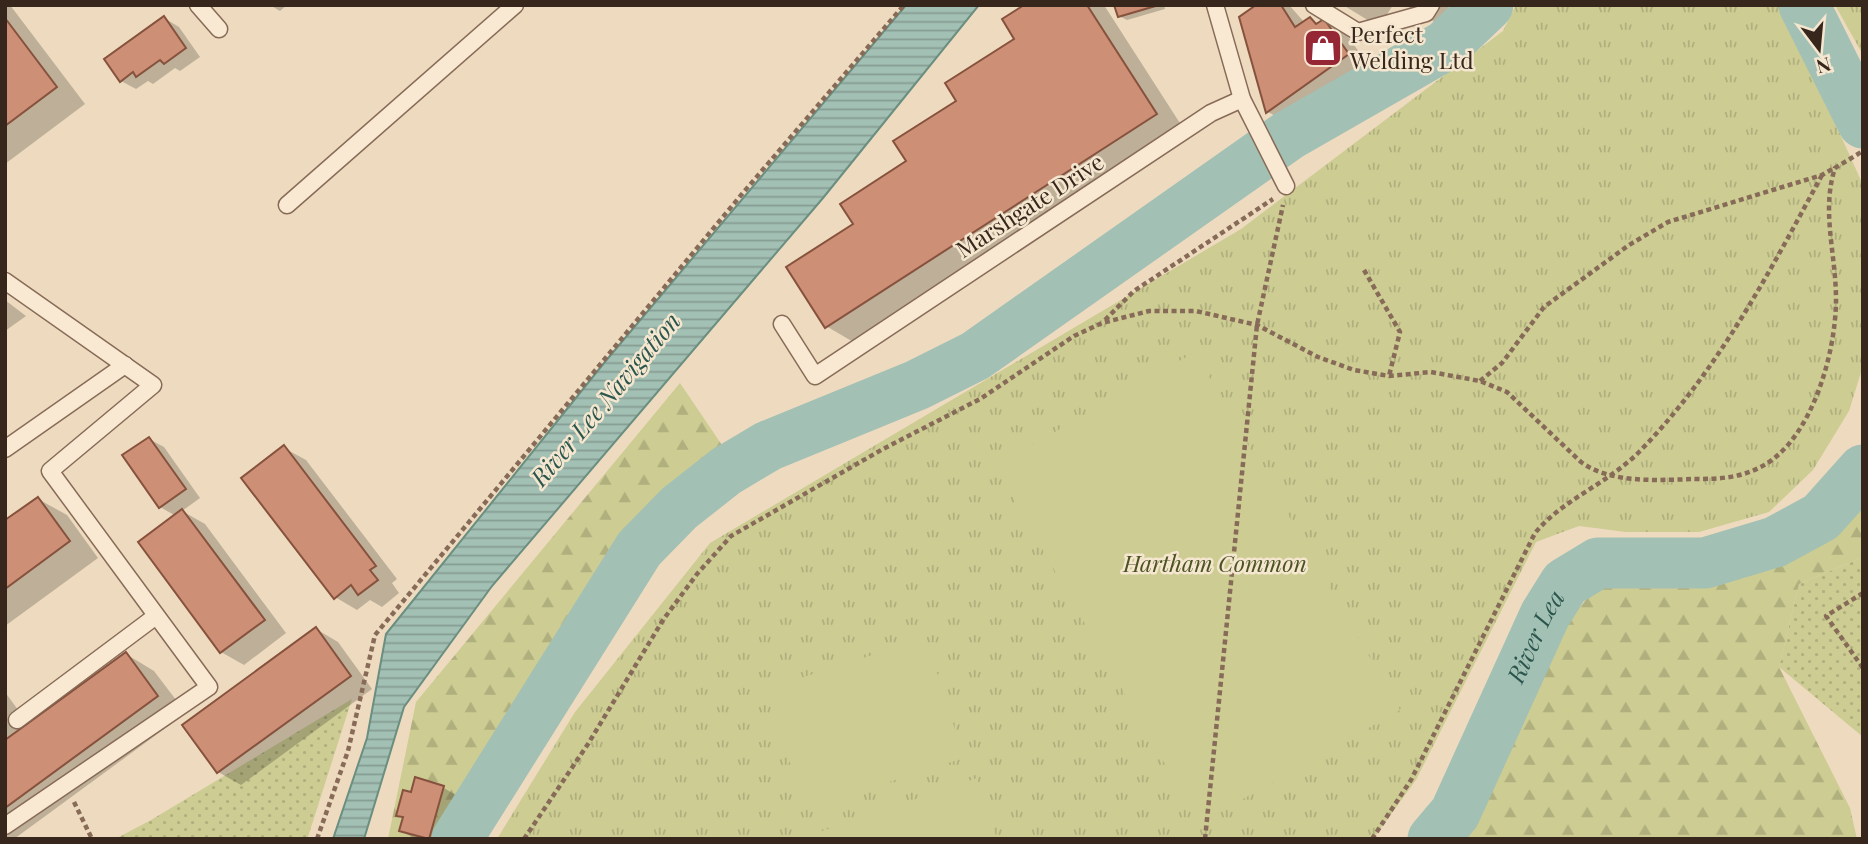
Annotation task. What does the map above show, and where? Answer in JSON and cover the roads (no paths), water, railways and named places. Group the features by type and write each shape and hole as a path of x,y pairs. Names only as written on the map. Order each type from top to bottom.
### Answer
{"lane":[{"path":"198,5 219,29"},
{"path":"287,205 515,5"},
{"path":"1215,5 1242,99 1286,186"},
{"path":"1314,5 1358,32 1426,13 1431,5"},
{"name":"Marshgate Drive","path":"782,324 814,376 1211,113 1242,99"},
{"path":"5,281 153,385 50,471 209,687 5,826"},
{"path":"5,449 125,365"},
{"path":"18,720 156,616"}],"water":[{"name":"River Lee Navigation","path":"906,5 979,5 823,198 492,586 404,707 364,839 333,839 367,738 386,634 604,363"}],"waterway":[{"path":"457,839 639,549 679,508 726,471 768,446 917,385 975,356 1289,135 1446,45 1488,5"},
{"name":"River Lea","path":"1804,5 1863,123"},
{"name":"River Lea","path":"1433,839 1455,813 1545,615 1565,583 1598,563 1705,563 1775,542 1821,517 1863,470"}],"place":[{"name":"Perfect Welding Ltd","path":"1323,48"}],"park label":[{"name":"Hartham Common","path":"1215,564"}]}
